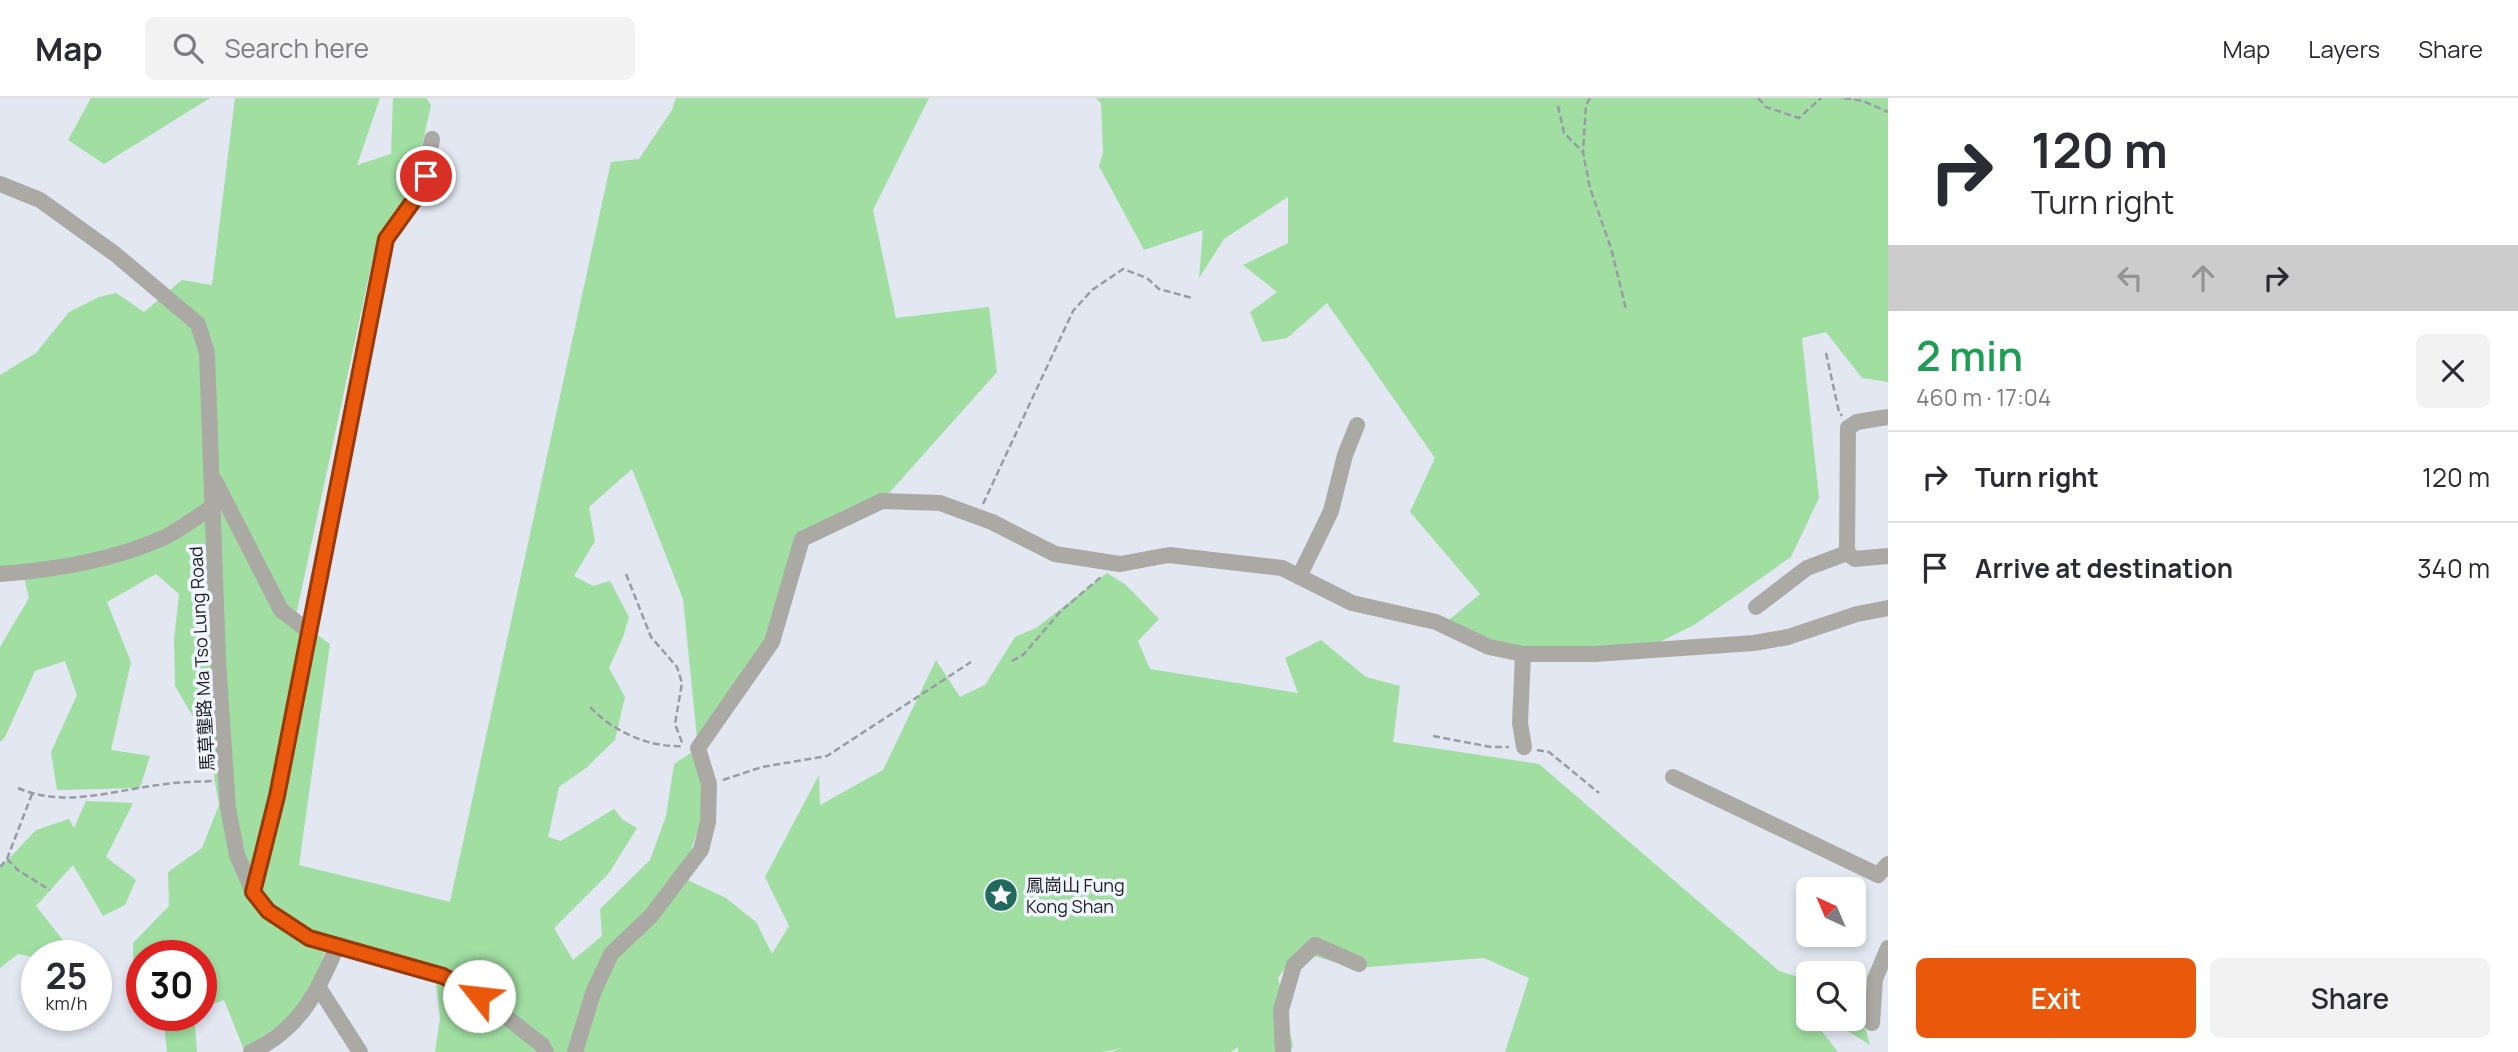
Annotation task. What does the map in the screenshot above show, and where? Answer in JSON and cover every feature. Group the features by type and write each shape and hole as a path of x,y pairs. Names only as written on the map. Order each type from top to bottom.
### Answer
{"street":[{"path":"253,892 277,796 386,239 414,200 426,176 432,139"},
{"name":"馬草壟路 Ma Tso Lung Road","path":"0,184 40,200 115,254 198,324 207,353 218,660 228,808 237,855 253,892 268,911 309,938 443,976 473,991 542,1045 546,1052"},
{"path":"1847,553 1848,428 1857,422 1888,417"},
{"path":"1299,576 1331,512 1345,455 1357,425"},
{"path":"212,475 281,610 308,631"},
{"path":"575,1052 593,993 611,954 651,916 701,850 708,822 709,784 691,747 772,642 802,539 882,500 940,503 977,516 1055,554 1120,564 1169,555 1282,568 1352,603 1436,622 1489,647 1523,654 1595,654 1754,643 1788,637 1857,614 1888,608"},
{"path":"0,574 39,571 109,558 165,537 213,506"},
{"path":"1847,553 1855,559 1888,556"},
{"path":"1756,607 1807,568 1847,553"},
{"path":"1523,654 1520,723 1524,747"},
{"path":"1673,777 1878,875 1888,864"},
{"path":"1283,1052 1281,1010 1294,965 1315,945 1359,964"},
{"path":"251,1052 265,1045 295,1022 319,988 337,946"},
{"path":"1872,1023 1875,979 1888,948"},
{"path":"319,988 360,1052"}],"path":[{"path":"1590,98 1583,152 1590,188 1611,248 1626,309"},
{"path":"1758,98 1766,107 1798,118 1821,98"},
{"path":"1844,98 1863,101 1888,112"},
{"path":"1558,106 1564,134 1583,152"},
{"path":"977,516 1073,311 1092,290 1123,269 1147,278 1160,289 1192,298"},
{"path":"1826,353 1839,412 1851,426"},
{"path":"1012,661 1023,655 1080,593 1120,564"},
{"path":"626,574 652,637 677,667 682,683 675,724 691,747"},
{"path":"709,784 762,767 827,756 971,662"},
{"path":"590,708 601,719 635,737 664,747 691,747"},
{"path":"1433,736 1491,747 1524,747 1549,752 1599,793"},
{"path":"19,788 32,794 64,799 160,784 226,780"},
{"path":"0,867 8,859 32,794"},
{"path":"8,859 19,870 50,890"}],"green space":[{"path":"91,98 210,98 104,164 68,140"},
{"path":"235,98 380,98 357,165 391,154 393,98 426,98 431,105 410,200 373,257 295,620 330,644 299,865 450,902 611,162 639,159 672,110 676,98 929,98 873,210 896,318 989,307 997,372 882,501 802,540 760,660 698,748 709,800 681,877 726,898 756,922 772,954 789,926 765,877 819,775 820,805 883,770 936,660 960,697 985,685 1015,637 1036,628 1107,573 1126,585 1159,619 1138,641 1150,669 1298,693 1285,658 1321,640 1366,677 1400,686 1393,742 1539,764 1779,971 1796,976 1796,1031 1821,1031 1838,1052 1505,1052 1529,978 1484,958 1355,968 1297,951 1278,978 1293,1046 1290,1052 1238,1052 1238,1047 1231,1052 1111,1052 1122,1048 1103,1052 435,1052 440,1018 435,974 355,951 330,935 309,1003 244,1050 224,1000 217,1003 217,940 136,940 169,906 168,872 202,848 219,805 208,742 175,686 174,640 179,594 156,574 107,602 131,662 111,750 150,756 140,788 57,790 51,752 77,695 65,661 35,671 5,737 0,742 0,647 29,598 23,573 0,574 0,375 36,353 69,312 99,297 116,293 144,312 182,280 212,285","holes":["632,469 683,599 698,748 674,764 666,816 650,860 600,909 602,936 573,960 554,928 609,873 637,828 623,820 614,809 561,841 548,837 559,787 586,768 615,740 625,697 609,668 629,617 610,581 593,586 574,576 595,541 589,507"]},
{"path":"1096,98 1888,98 1888,382 1862,378 1826,332 1802,338 1819,498 1791,557 1694,625 1641,651 1515,653 1443,625 1480,594 1410,512 1435,458 1327,303 1287,338 1262,342 1250,312 1277,292 1243,265 1288,243 1288,197 1224,239 1199,278 1203,230 1144,250 1099,166 1103,153 1101,103"},
{"path":"86,801 133,803 106,857 136,880 125,905 103,916 73,865 36,906 63,940 21,940 21,955 18,954 0,968 0,868 36,830 69,819 74,828"},
{"path":"1866,1030 1870,1045 1848,1031"},
{"path":"165,1031 195,1031 197,1052 167,1052"}],"place":[{"name":"鳳崗山 Fung Kong Shan","path":"1001,895"}],"route":[{"path":"426,176 414,200 386,239 277,796 253,892 268,911 309,938 443,976 479,996"}]}
